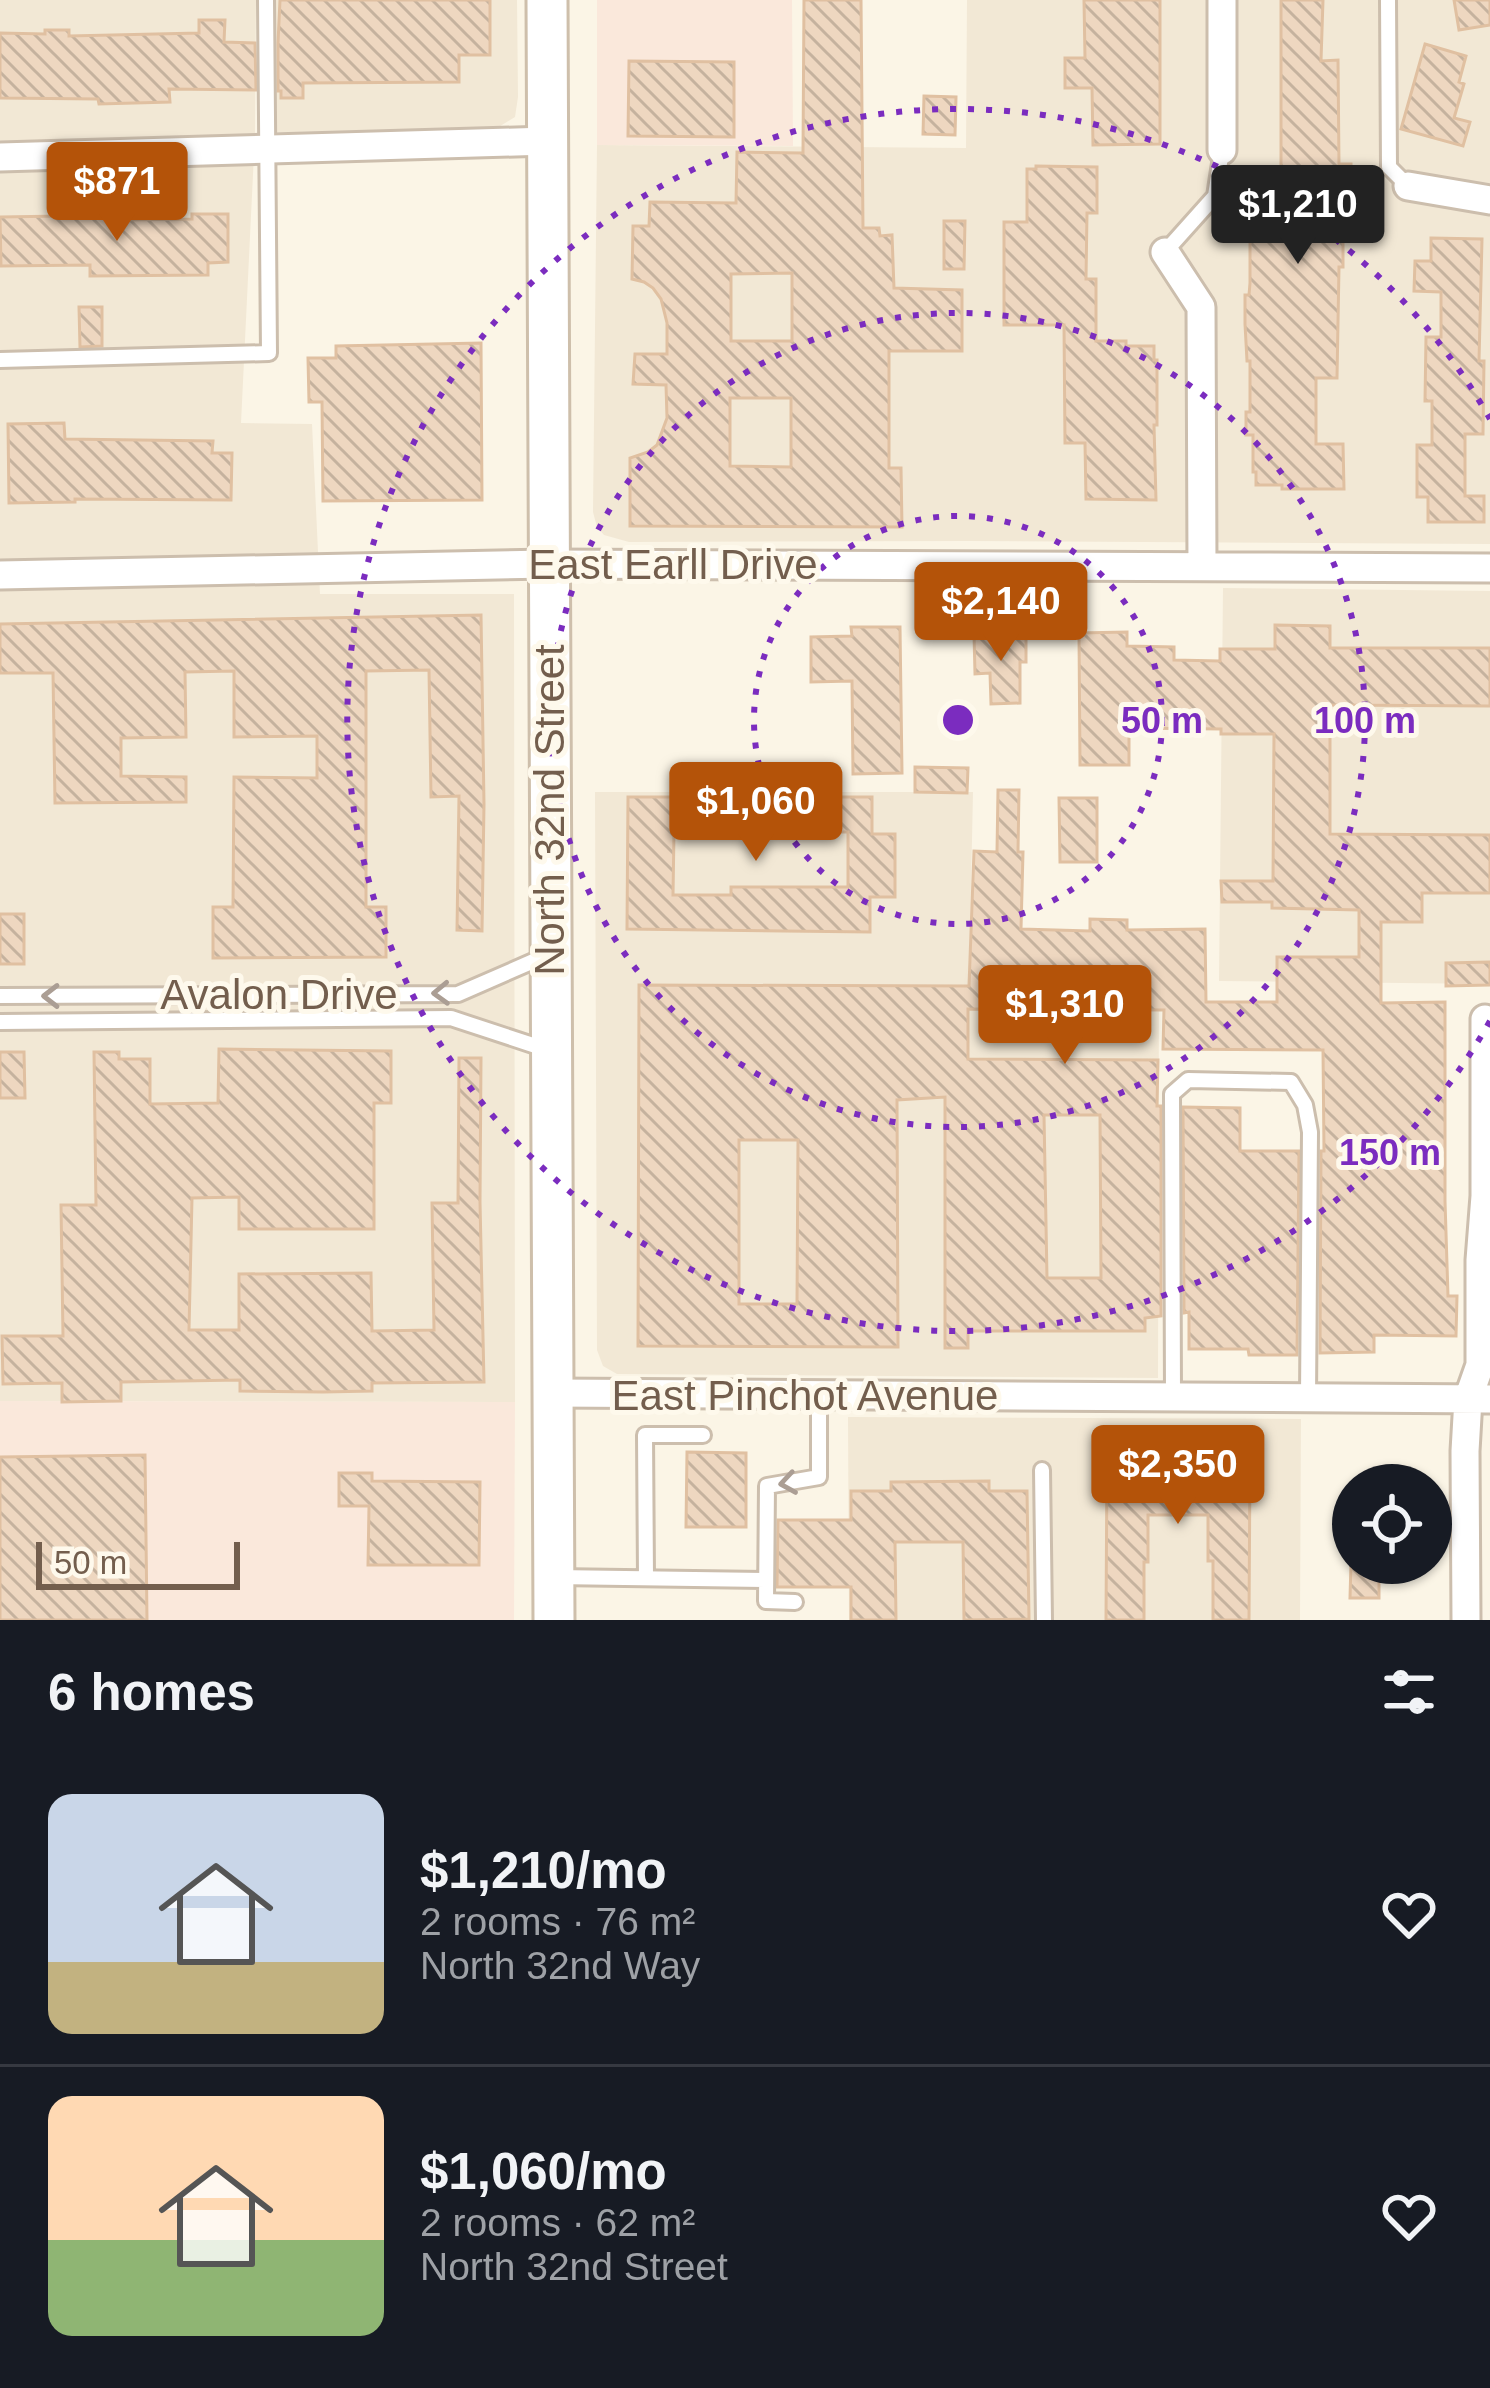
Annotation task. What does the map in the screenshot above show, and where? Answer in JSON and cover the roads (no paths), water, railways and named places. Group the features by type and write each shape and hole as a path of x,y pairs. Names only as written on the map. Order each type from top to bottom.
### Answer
{"main road":[{"name":"North 32nd Street","path":"547,0 554,1620"}],"street":[{"path":"1222,0 1222,150"},
{"path":"0,157 547,141"},
{"path":"1408,186 1490,200"},
{"path":"1165,252 1201,307 1202,566"},
{"name":"East Earll Drive","path":"0,575 548,564 1490,568"},
{"path":"1466,1620 1465,1451 1479,1399 1486,1019"},
{"name":"East Pinchot Avenue","path":"552,1393 1479,1399"}],"lane":[{"path":"0,360 269,352 266,0"},
{"path":"1388,0 1389,167 1408,186"},
{"path":"1165,252 1215,196 1222,150"},
{"name":"Avalon Drive","path":"0,996 458,994 550,954"},
{"name":"Avalon Drive","path":"0,1022 451,1018 550,1051"},
{"path":"1173,1396 1172,1094 1188,1080 1291,1082 1305,1105 1310,1132 1308,1398"},
{"path":"795,1602 766,1601 767,1486 819,1478 818,1395"},
{"path":"646,1578 645,1436 703,1436"},
{"path":"1042,1470 1044,1620"},
{"path":"553,1577 766,1580"}]}
